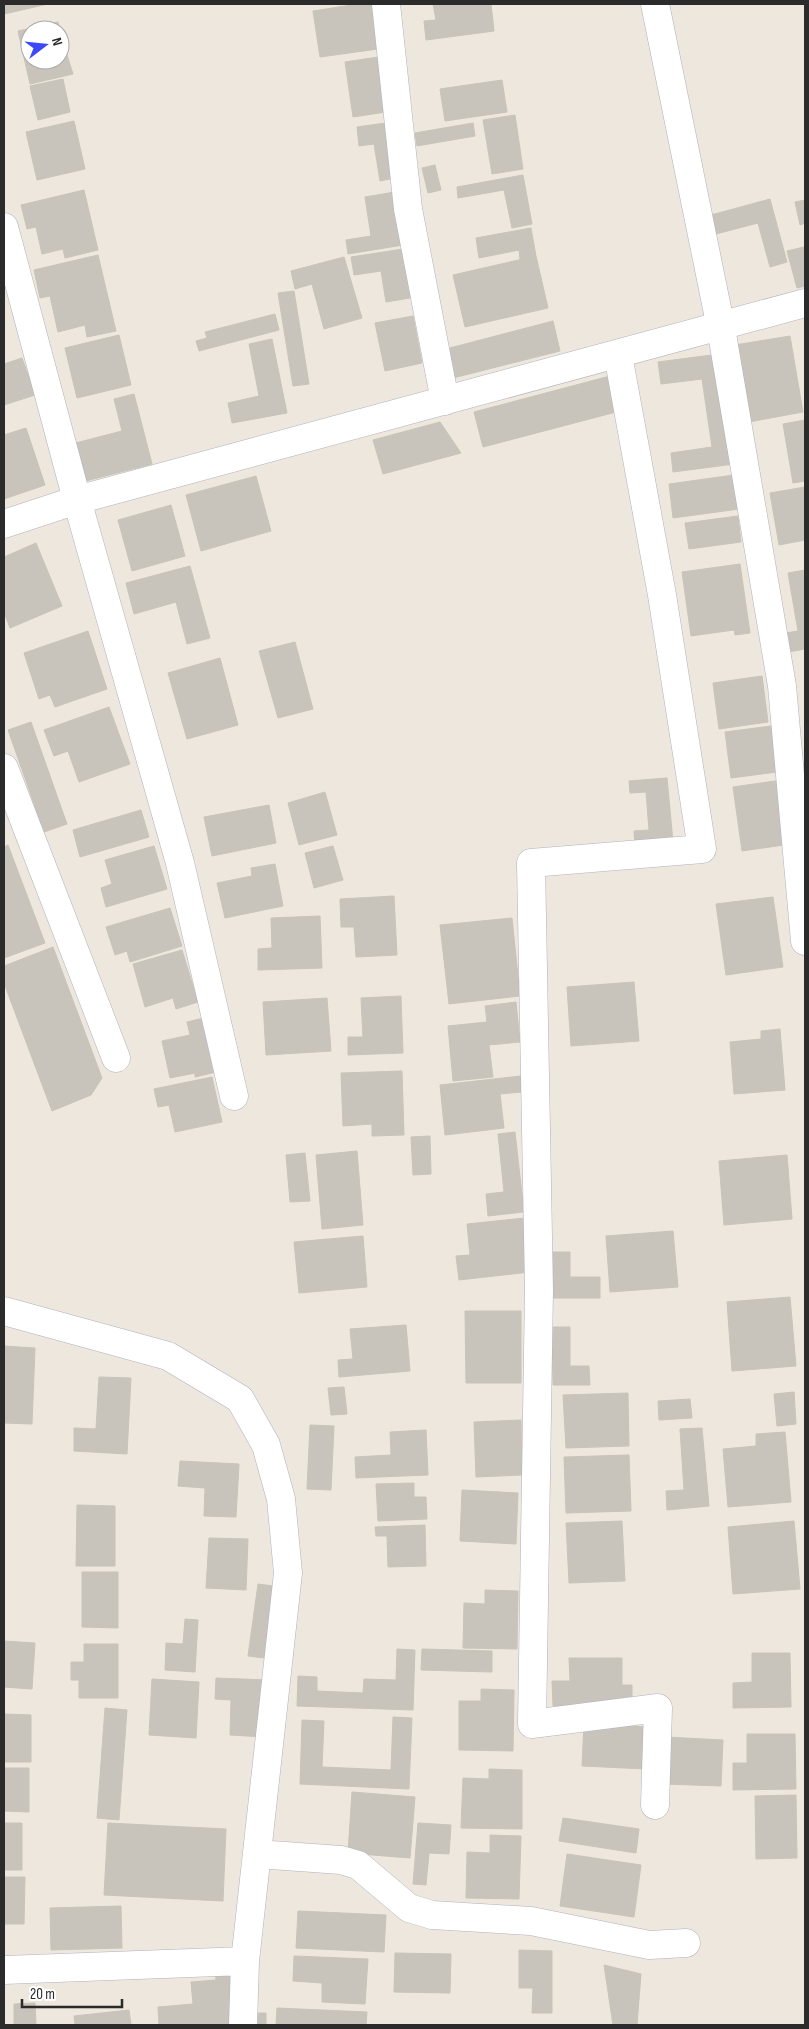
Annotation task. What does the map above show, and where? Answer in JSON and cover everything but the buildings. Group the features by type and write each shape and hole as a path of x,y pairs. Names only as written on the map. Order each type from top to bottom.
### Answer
{"street":[{"path":"386,4 408,209 445,401"},
{"path":"655,4 721,328 782,686 805,941"},
{"path":"4,227 77,500 180,863 234,1096"},
{"path":"4,524 77,500 721,328 805,303"},
{"path":"618,355 662,595 702,849 531,863 539,1290 532,1724 658,1708 655,1805"},
{"path":"4,768 116,1058"},
{"path":"4,1311 168,1356 240,1399 266,1445 281,1499 288,1572 245,1961 243,2025"},
{"path":"257,1854 341,1860 358,1865 409,1908 432,1915 531,1921 649,1945 686,1943"},
{"path":"4,1970 245,1961"}]}
